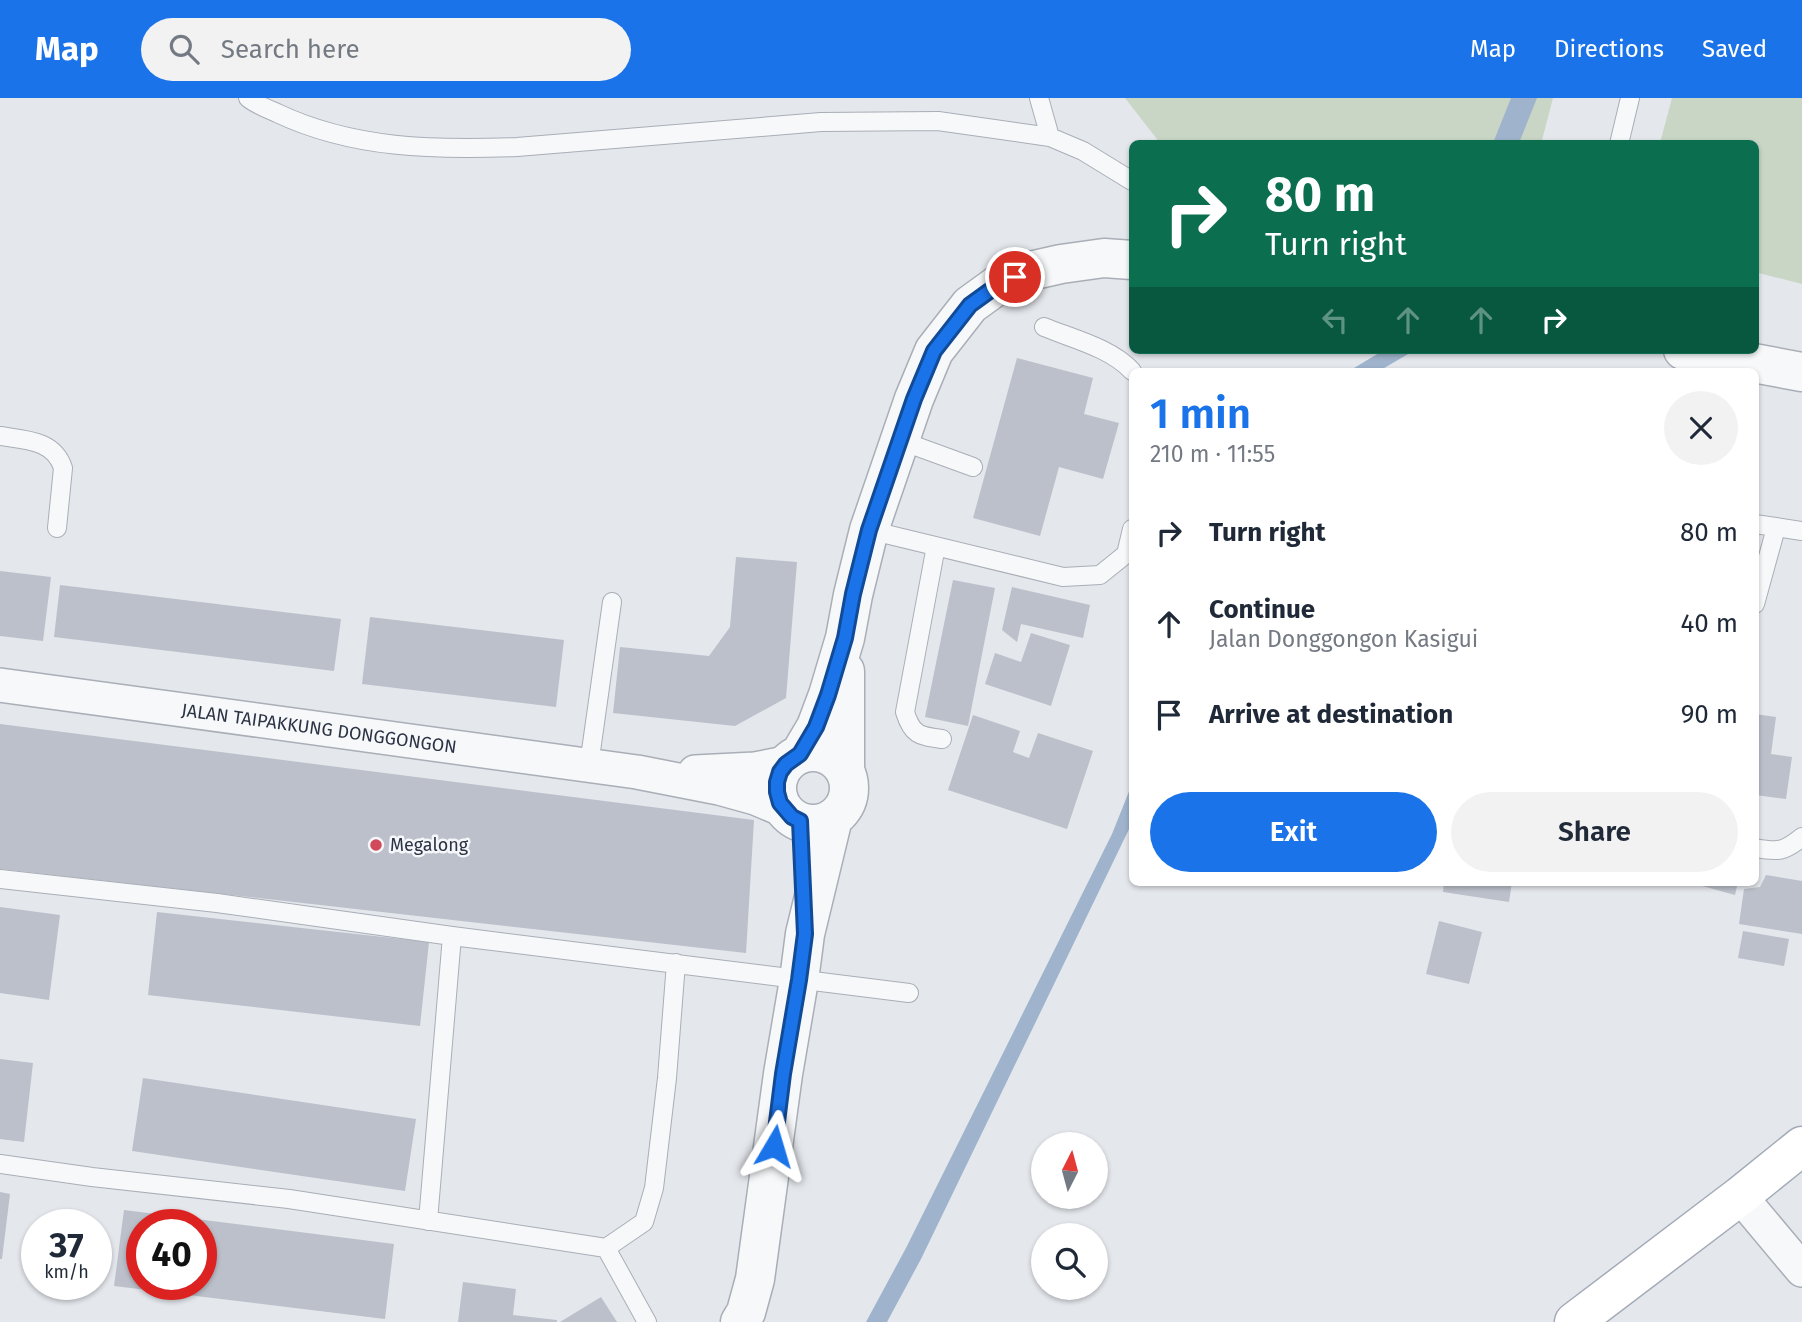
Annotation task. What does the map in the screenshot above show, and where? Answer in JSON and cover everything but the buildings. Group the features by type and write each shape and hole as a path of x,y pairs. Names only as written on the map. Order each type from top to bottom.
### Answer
{"main road":[{"path":"1574,1322 1802,1146"}],"street":[{"path":"793,759 810,752 831,756 839,763 849,781 847,802 841,811 806,817 780,803 777,782 780,772 816,727 828,695 845,638 869,530 899,440 934,351 970,305 999,284 1030,271 1061,264 1104,258 1129,260"},
{"path":"1705,354 1802,372"},
{"path":"845,638 845,771"},
{"name":"JALAN TAIPAKKUNG DONGGONGON","path":"0,685 637,772 719,788 806,817"},
{"name":"JALAN TAIPAKKUNG DONGGONGON","path":"637,772 755,769 793,759"},
{"path":"740,1322 746,1312 755,1279 783,1074 799,980 805,934 806,817"},
{"path":"1740,1196 1802,1270"}],"lane":[{"path":"248,98 294,121 354,140 426,148 517,147 821,122 938,121 1050,136 1083,151 1129,179"},
{"path":"1039,98 1050,136"},
{"path":"1620,140 1629,98"},
{"path":"1044,327 1097,348 1129,368"},
{"path":"0,436 44,444 60,459 63,468 57,528"},
{"path":"899,440 973,467"},
{"path":"1759,525 1802,531"},
{"path":"1759,590 1776,528"},
{"path":"869,530 1063,577 1100,575 1126,554 1129,542"},
{"path":"936,547 905,712 910,727 920,736 942,739"},
{"path":"589,765 612,602"},
{"path":"1759,849 1771,851 1787,849 1802,837"},
{"path":"0,879 217,903 452,936 909,993"},
{"path":"428,1220 452,936"},
{"path":"0,1164 289,1199 607,1248 644,1222 654,1188 667,1078 676,963"},
{"path":"607,1248 647,1322"}],"green space":[{"path":"1125,98 1553,98 1542,140 1158,140"},
{"path":"1672,98 1802,98 1802,284 1759,273 1759,140 1661,140"}],"water":[{"path":"1511,98 1537,98 1520,140 1494,140"},
{"path":"1377,354 1408,354 1384,368 1354,368"},
{"path":"1129,792 1129,829 921,1259 887,1322 866,1322 906,1248 1112,834"}],"place":[{"name":"Megalong","path":"376,845"}],"route":[{"path":"774,1146 805,934 800,821 792,817 780,803 777,782 780,772 792,758 800,754 816,727 828,695 845,638 869,530 914,399 934,351 970,305 999,284 1015,277"}]}
